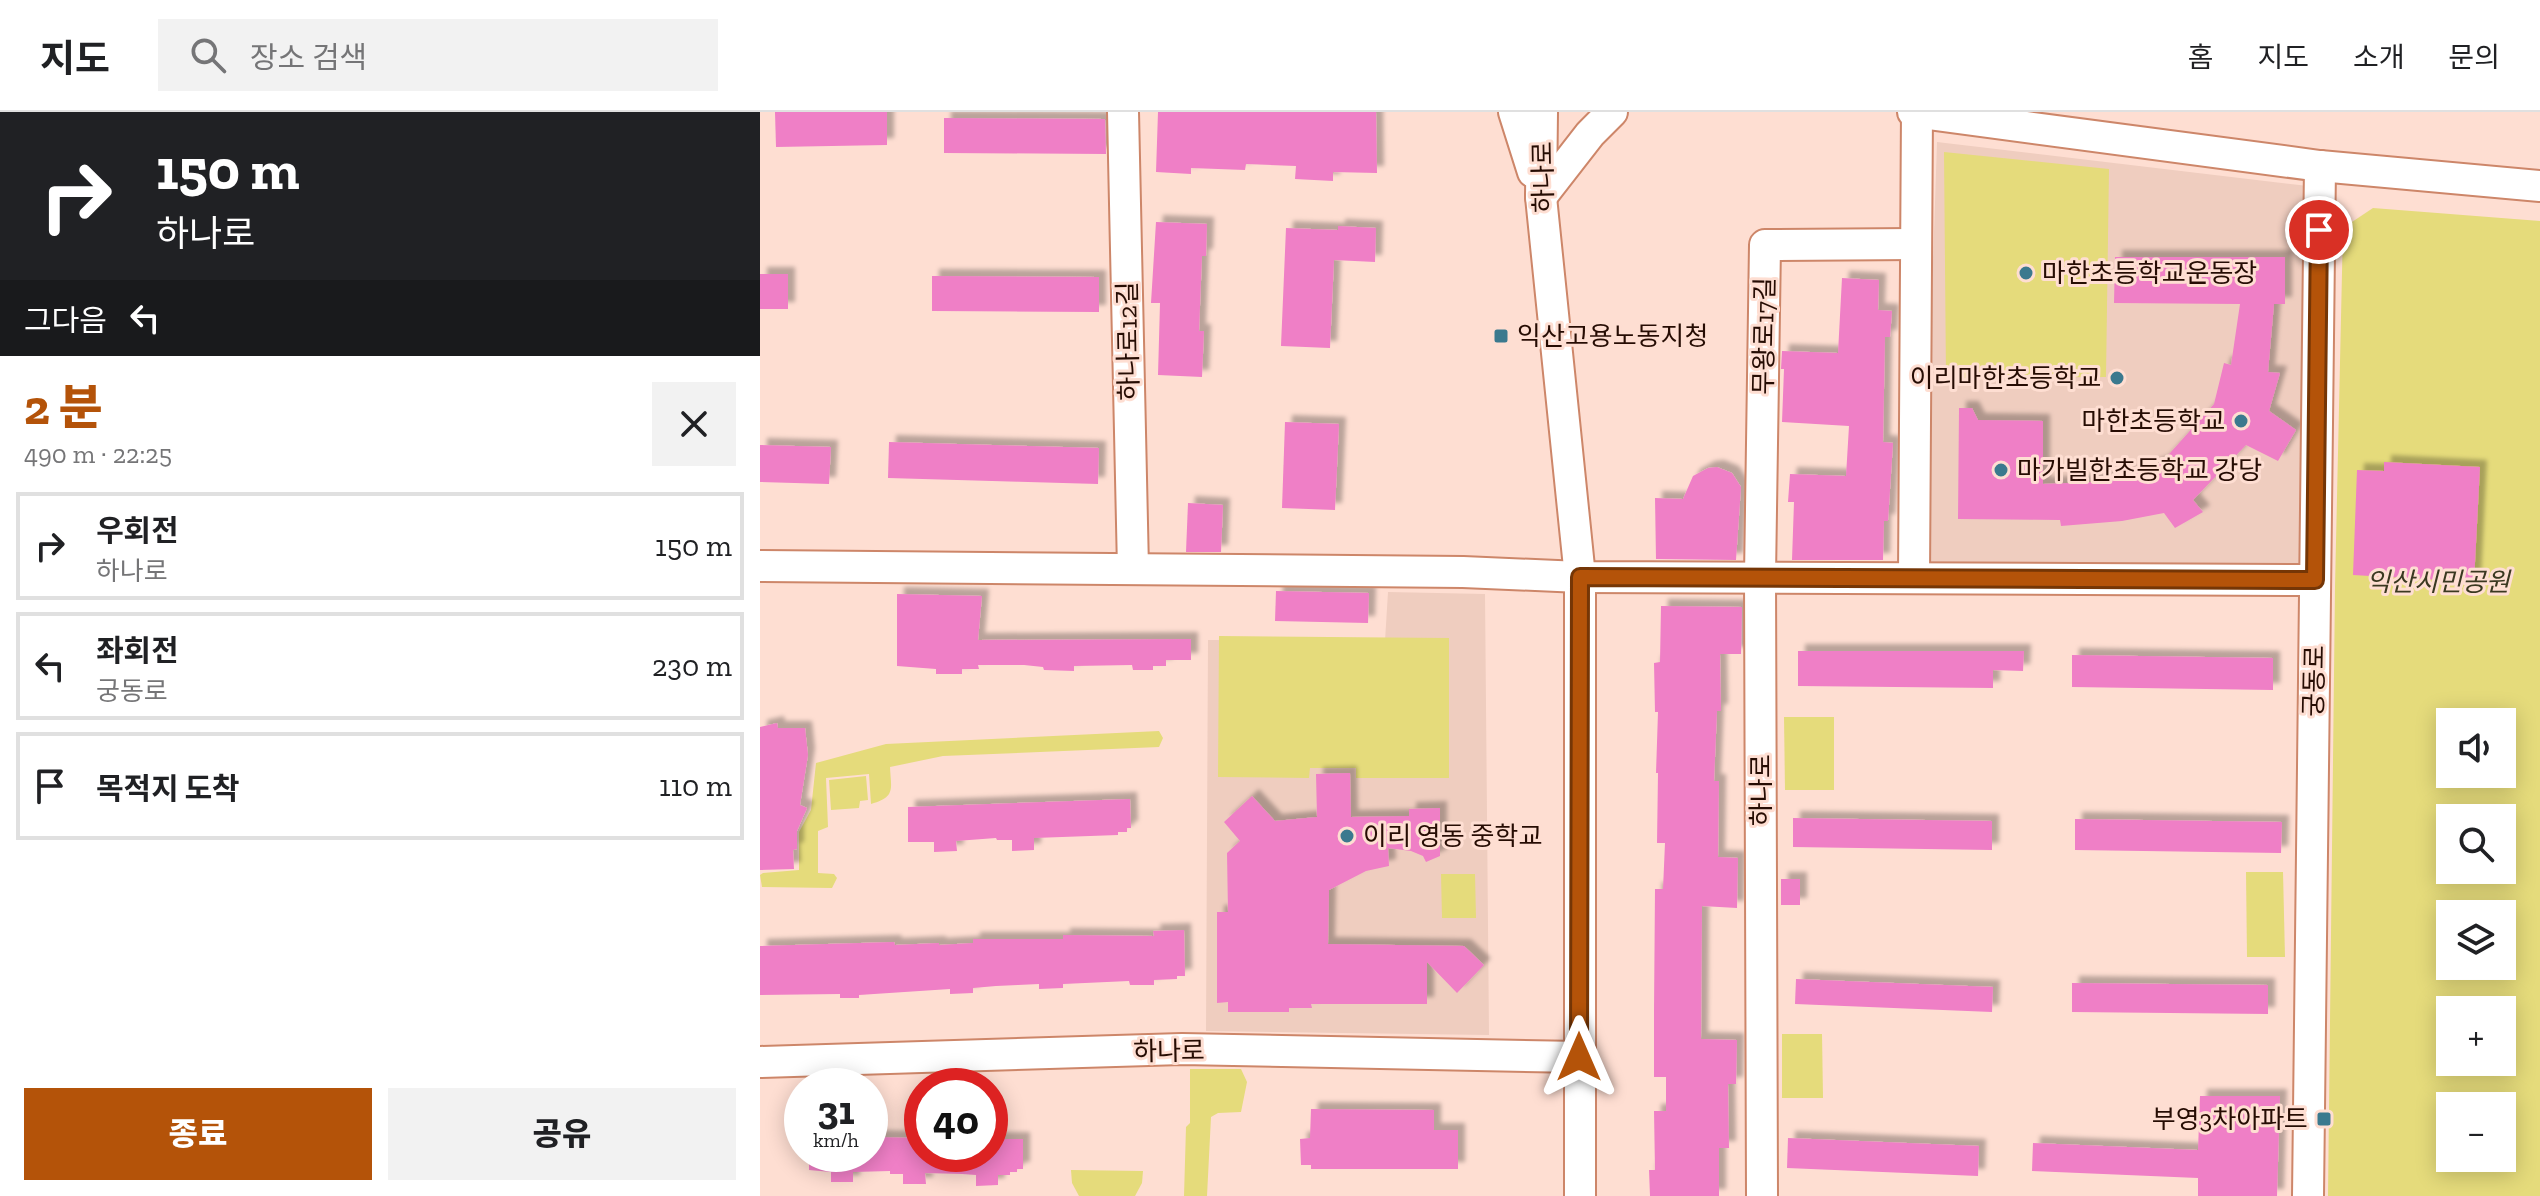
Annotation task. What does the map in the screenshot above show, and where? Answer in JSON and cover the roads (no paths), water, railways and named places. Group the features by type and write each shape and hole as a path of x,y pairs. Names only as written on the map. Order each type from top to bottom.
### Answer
{"street":[{"name":"하나로12길","path":"1123,112 1133,569"},
{"path":"1514,112 1541,197"},
{"name":"하나로","path":"1542,112 1541,197 1580,577 1580,1196"},
{"path":"1541,197 1590,134 1612,112"},
{"path":"1914,577 1915,112 2320,166 2540,186"},
{"name":"궁동로","path":"2308,1196 2320,166"},
{"name":"무왕로17길","path":"1760,576 1765,245 1914,244"},
{"path":"760,566 1463,572 1580,577 2315,580"},
{"name":"하나로","path":"1760,576 1762,1196"},
{"name":"하나로","path":"760,1062 1182,1049 1579,1057"}],"place":[{"name":"마한초등학교운동장","path":"2026,273"},
{"name":"익산고용노동지청","path":"1501,336"},
{"name":"이리마한초등학교","path":"2117,378"},
{"name":"마한초등학교","path":"2241,421"},
{"name":"마가빌한초등학교 강당","path":"2001,470"},
{"name":"이리 영동 중학교","path":"1347,836"},
{"name":"부영3차아파트","path":"2324,1119"}],"park label":[{"name":"익산시민공원","path":"2438,582"}]}
